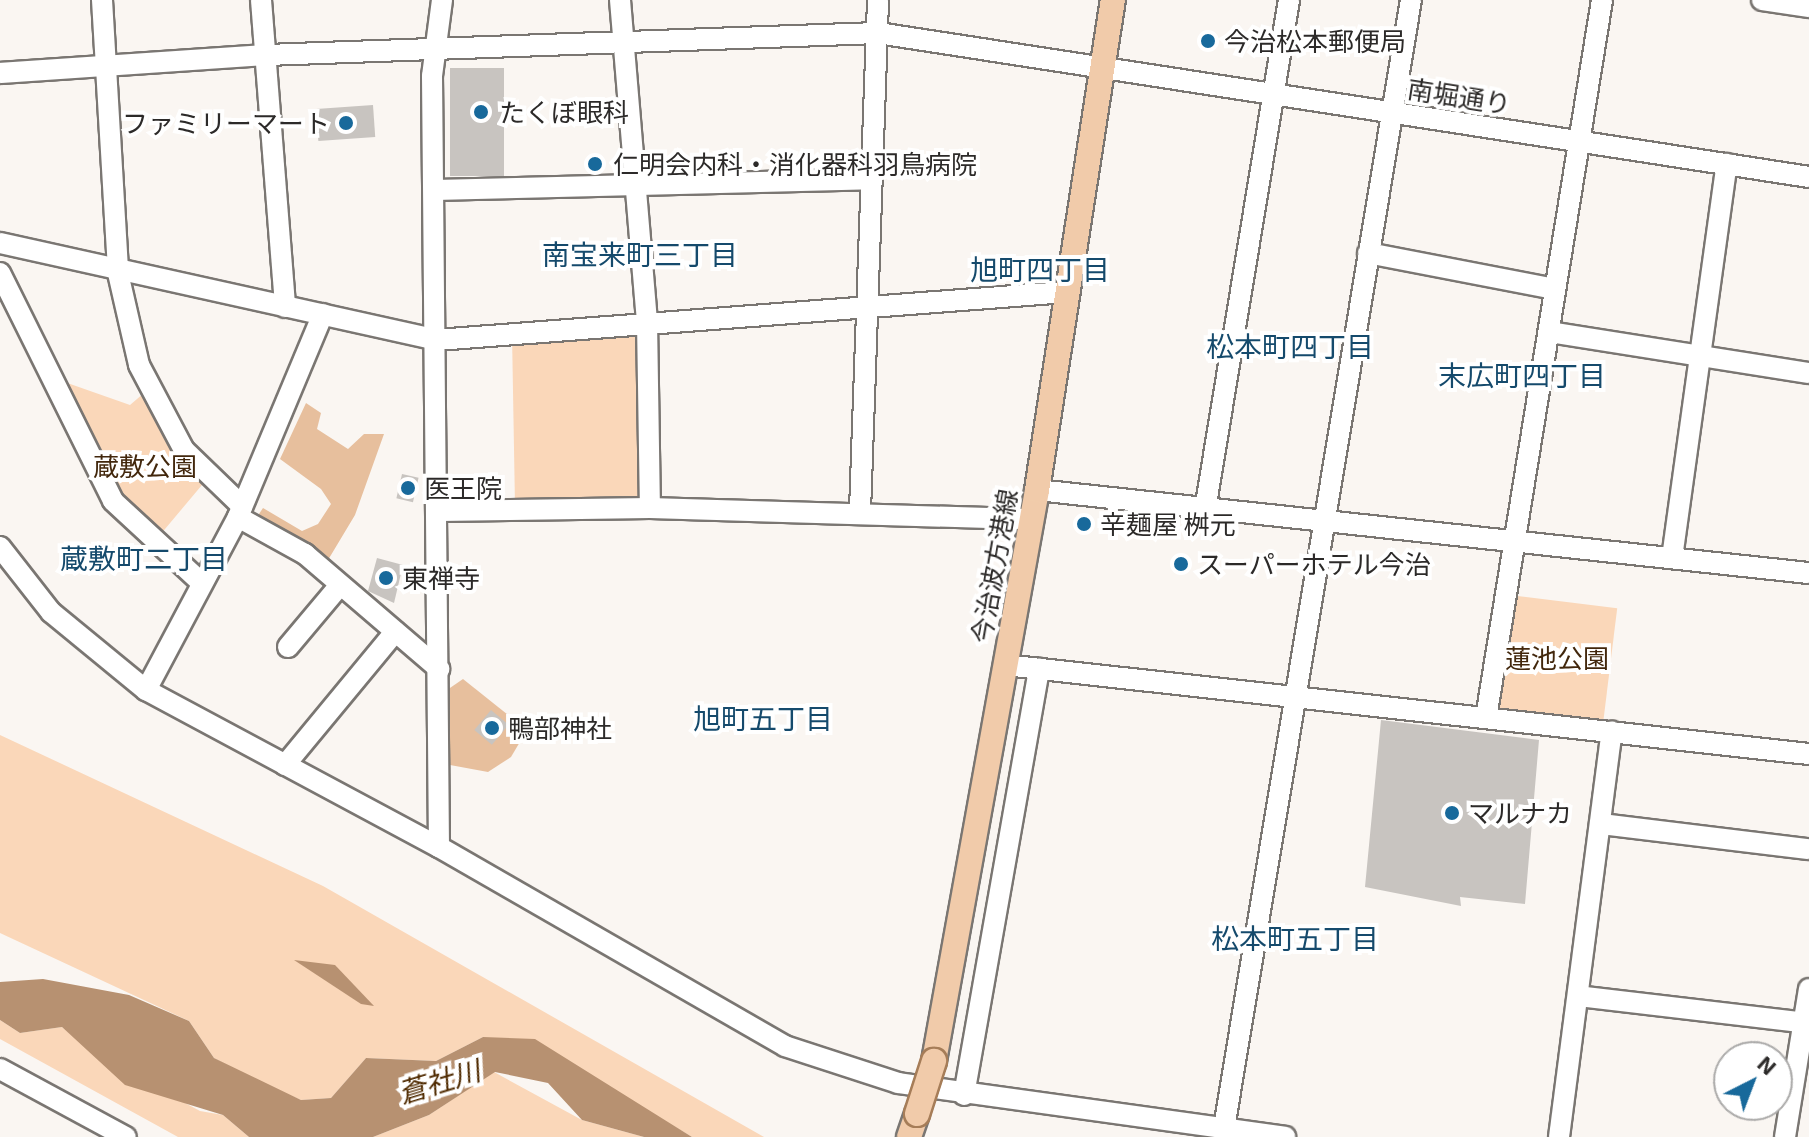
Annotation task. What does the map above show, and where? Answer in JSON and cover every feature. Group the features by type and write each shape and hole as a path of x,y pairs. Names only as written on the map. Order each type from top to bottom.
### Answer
{"main road":[{"name":"今治波方港線","path":"913,1125 934,1061 1037,490 1113,0"}],"street":[{"path":"102,0 118,273 154,401 184,450 240,511 305,554 439,669"},
{"path":"261,0 285,307"},
{"path":"439,847 440,511 432,76 442,0"},
{"path":"620,0 639,189 647,321 650,508"},
{"path":"860,511 878,0"},
{"path":"1205,510 1289,0"},
{"path":"1224,1128 1411,0"},
{"path":"1486,718 1549,332 1576,141 1602,0"},
{"path":"1762,0 1809,7"},
{"name":"南堀通り","path":"0,73 266,55 878,33 1274,97 1392,111 1809,177"},
{"path":"1672,558 1727,164"},
{"path":"435,190 639,189 872,179"},
{"path":"0,243 118,273 437,340 647,321 1067,292"},
{"path":"1368,253 1555,289"},
{"path":"0,273 113,501 202,583"},
{"path":"146,690 240,511 323,314"},
{"path":"1549,332 1809,373"},
{"path":"1037,490 1809,573"},
{"path":"440,511 650,508 860,511 1030,519"},
{"path":"0,547 51,612 146,690 439,847 785,1046 866,1075 964,1095 1285,1137"},
{"path":"288,647 340,585"},
{"path":"285,765 395,632"},
{"path":"1005,665 1809,754"},
{"path":"964,1095 1039,669"},
{"path":"1559,1137 1612,731"},
{"path":"1601,824 1809,849"},
{"path":"1785,1137 1806,1023 1809,989"},
{"path":"1578,996 1806,1023"},
{"path":"0,1069 126,1137"}],"green space":[{"path":"636,332 642,338 646,505 515,506 512,334"},
{"name":"蔵敷公園","path":"56,379 130,405 144,393 207,479 160,535 117,495"},
{"name":"蓮池公園","path":"1509,595 1617,608 1603,720 1495,707"},
{"path":"0,735 323,886 764,1137 692,1137 578,1069 483,1037 436,1061 366,1058 331,1098 301,1100 256,1081 214,1058 189,1021 0,933"},
{"path":"0,1020 20,1033 62,1027 94,1054 200,1111 223,1115 249,1137 178,1137 0,1039"},
{"path":"494,1072 582,1120 644,1137 373,1137 429,1115"}],"shaded area":[{"path":"306,403 321,413 317,429 348,449 364,434 384,434 355,515 325,565 255,520 263,508 302,531 318,524 331,504 321,489 280,459"},
{"path":"463,679 527,730 511,757 488,772 450,765 447,690"}],"water":[{"path":"294,960 335,965 374,1006 361,1004"},
{"name":"蒼社川","path":"43,979 129,995 189,1021 214,1058 301,1100 331,1098 366,1058 436,1061 483,1037 535,1039 692,1137 644,1137 582,1120 548,1083 495,1072 429,1115 373,1137 249,1137 223,1115 125,1085 62,1027 20,1033 0,1020 0,982"}],"building":[{"name":"たくぼ眼科","path":"450,68 504,68 504,176 450,176"},
{"name":"ファミリーマート","path":"373,105 375,137 318,141 316,109"},
{"name":"医王院","path":"402,474 419,478 413,502 396,498"},
{"name":"東禅寺","path":"377,558 403,565 394,603 368,591"},
{"name":"鴨部神社","path":"491,710 509,725 492,745 474,730"},
{"name":"マルナカ","path":"1381,720 1539,740 1525,904 1460,897 1461,906 1365,887"}],"place":[{"name":"今治松本郵便局","path":"1208,41"},
{"name":"たくぼ眼科","path":"481,112"},
{"name":"ファミリーマート","path":"346,123"},
{"name":"仁明会内科・消化器科羽鳥病院","path":"595,164"},
{"name":"医王院","path":"408,488"},
{"name":"辛麺屋 桝元","path":"1084,524"},
{"name":"スーパーホテル今治","path":"1181,564"},
{"name":"東禅寺","path":"386,578"},
{"name":"鴨部神社","path":"492,728"},
{"name":"マルナカ","path":"1452,813"}],"district":[{"name":"南宝来町三丁目","path":"640,254"},
{"name":"旭町四丁目","path":"1040,269"},
{"name":"松本町四丁目","path":"1290,346"},
{"name":"末広町四丁目","path":"1522,375"},
{"name":"蔵敷町二丁目","path":"144,558"},
{"name":"旭町五丁目","path":"763,718"},
{"name":"松本町五丁目","path":"1295,938"}]}
